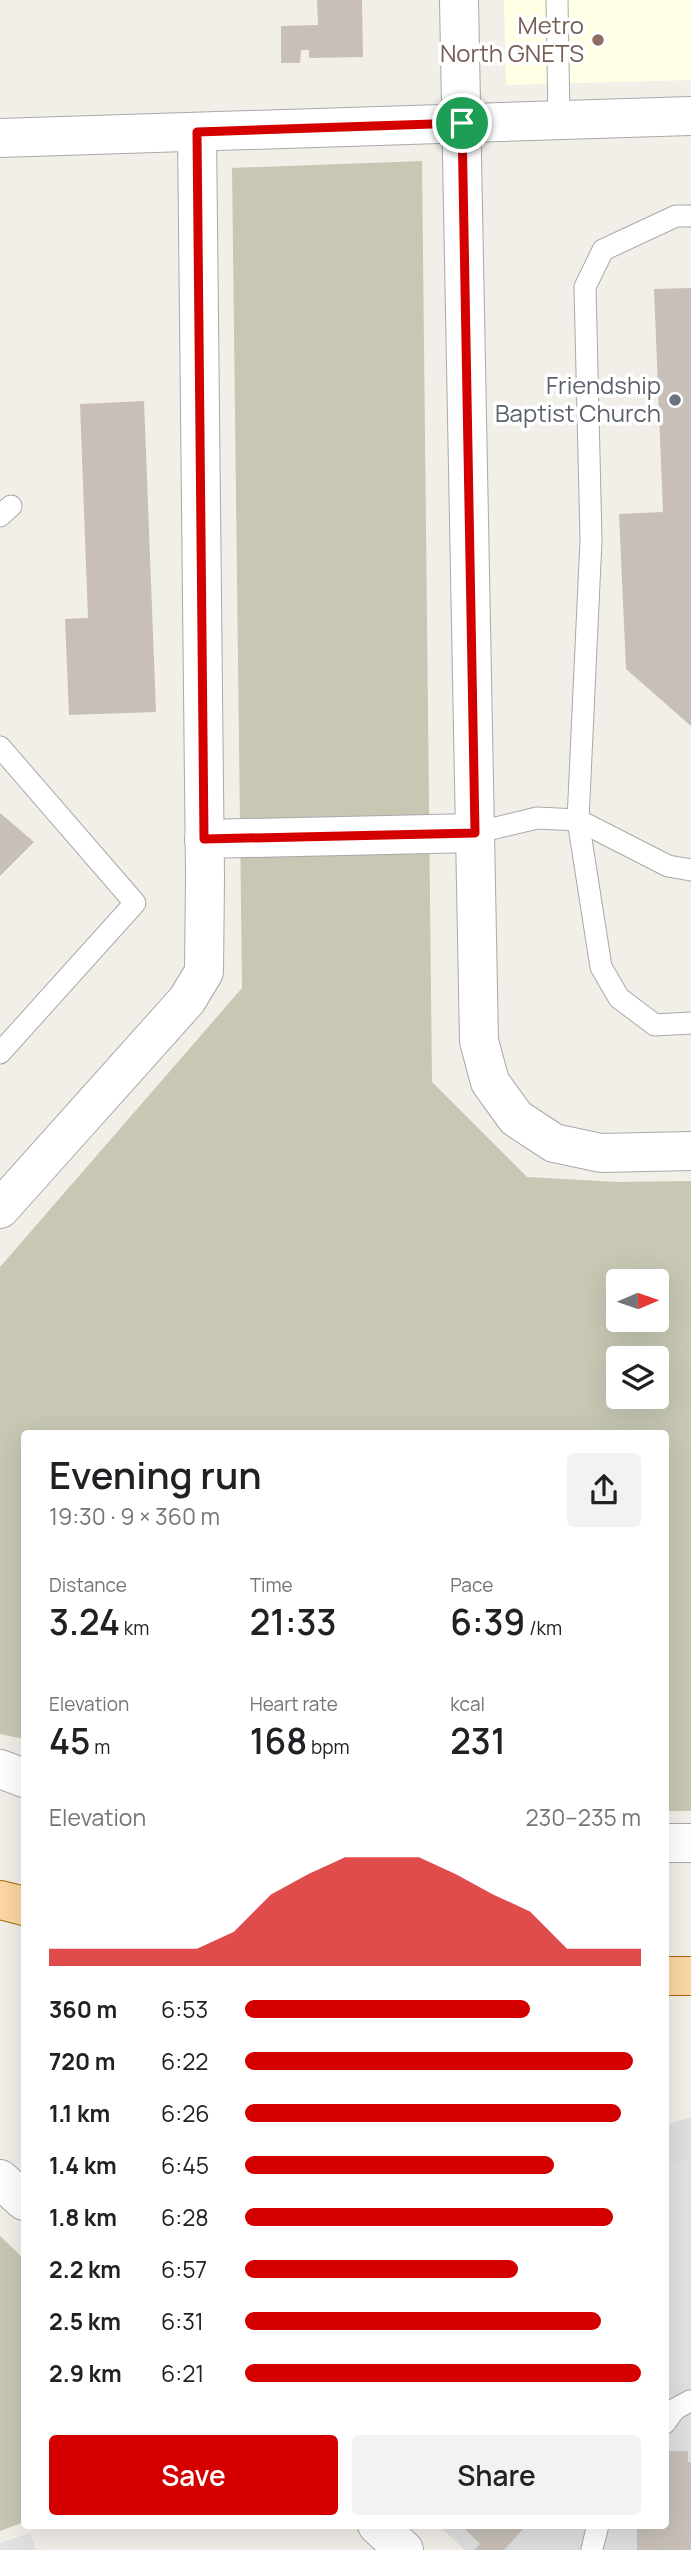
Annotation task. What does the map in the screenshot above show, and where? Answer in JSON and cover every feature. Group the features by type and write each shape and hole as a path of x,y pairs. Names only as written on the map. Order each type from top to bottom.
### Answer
{"main road":[{"path":"0,1900 21,1905"},
{"path":"669,1976 691,1976"}],"street":[{"path":"459,0 479,1041 490,1082 516,1118 554,1143 601,1153 691,1151"},
{"path":"0,138 691,116"},
{"path":"0,1209 187,1000 204,972 197,132"},
{"path":"204,839 475,833"},
{"path":"0,1769 21,1777"},
{"path":"669,1843 691,1843"},
{"path":"0,2179 21,2198"},
{"path":"381,2529 404,2550"}],"lane":[{"path":"557,0 559,120"},
{"path":"691,216 676,216 603,250 585,287 590,540 578,820 601,967 619,998 655,1025 691,1023"},
{"path":"0,747 135,902 0,1053"},
{"path":"475,833 537,818 578,820 668,866 691,870"},
{"path":"669,2417 675,2409 690,2401"},
{"path":"592,2550 597,2529"}],"shaded area":[{"name":"Metro North GNETS","path":"504,0 691,0 691,80 506,85"},
{"path":"422,161 432,1082 527,1177 617,1182 691,1181 691,1811 669,1811 669,1430 21,1430 21,1738 0,1734 0,1267 242,988 232,168"},
{"path":"691,2117 691,2550 465,2550 442,2529 669,2529 669,2124"},
{"path":"691,2160 691,2383 669,2386 669,2163"},
{"path":"0,2236 21,2256 21,2523 0,2531"},
{"path":"30,2533 36,2550 0,2550 0,2543"}],"building":[{"path":"317,0 362,0 363,57 309,58 309,50 301,50 300,63 281,63 281,26 318,25"},
{"name":"Friendship Baptist Church","path":"691,288 691,726 626,669 619,514 663,512 654,289"},
{"path":"144,401 156,712 69,715 65,619 88,618 80,404"},
{"path":"0,813 34,842 0,876"},
{"path":"669,2451 688,2451 688,2462 691,2462 691,2550 637,2550 637,2529 669,2529"},
{"path":"465,2529 523,2529 504,2550 474,2550 480,2544"}],"place":[{"name":"Metro North GNETS","path":"598,40"},
{"name":"Friendship Baptist Church","path":"675,400"}],"route":[{"path":"462,123 475,833 204,839 197,132 462,123"}]}
